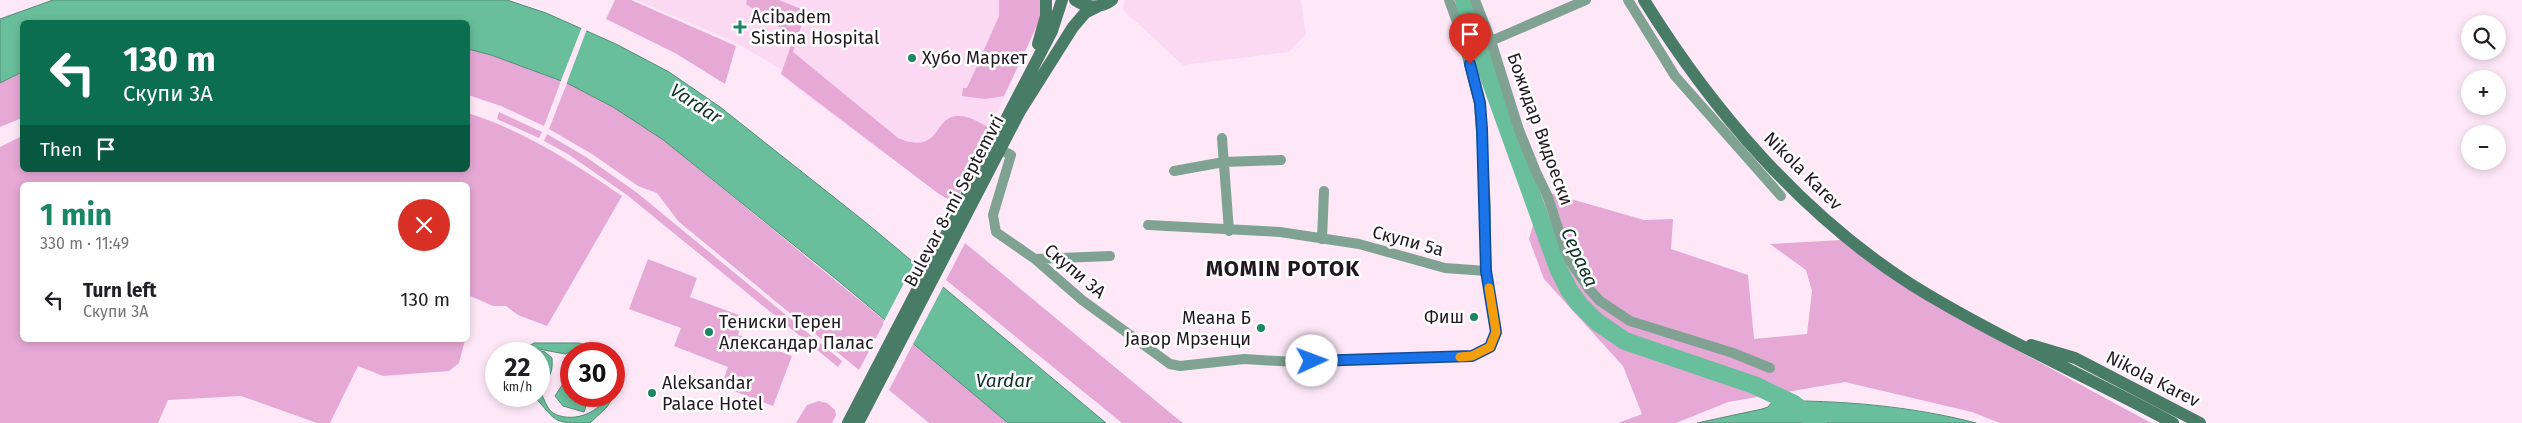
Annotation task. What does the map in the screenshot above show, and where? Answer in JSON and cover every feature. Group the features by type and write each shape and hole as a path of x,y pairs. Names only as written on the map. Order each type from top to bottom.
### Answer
{"street":[{"path":"1030,70 1045,22 1046,0"},
{"name":"Bulevar 8-mi Septemvri","path":"848,423 868,394 961,215 1030,70 1056,23 1062,0"},
{"path":"1075,0 1088,6 1097,7"},
{"name":"Bulevar 8-mi Septemvri","path":"961,215 1073,27 1089,10 1112,0"},
{"name":"Скупи 3А","path":"999,149 1011,155 1004,185 996,203 993,224 996,232 1034,258 1103,315 1170,364 1180,366 1244,359 1294,362 1472,356 1490,347 1496,332 1486,271 1486,207 1480,103 1461,32 1449,0"},
{"name":"Божидар Видоески","path":"1475,0 1491,41 1519,130 1548,197 1564,247 1570,261 1589,289 1600,301 1630,321 1733,353 1770,368"},
{"name":"Божидар Видоески","path":"1491,41 1586,0"},
{"path":"1628,0 1675,76 1781,196"},
{"name":"Nikola Karev","path":"1644,0 1711,96 1757,151 1805,201 1832,225 1886,267 1978,323 2173,423"},
{"path":"1222,138 1229,231"},
{"path":"1174,171 1224,162 1281,160"},
{"path":"1322,239 1324,191"},
{"name":"Скупи 5а","path":"1148,225 1229,231 1280,232 1359,244 1445,268 1486,271"},
{"path":"1034,258 1110,256"},
{"name":"Nikola Karev","path":"1978,323 2032,346 2075,358 2200,423"},
{"name":"Bulevar 8-mi Septemvri","path":"858,423 868,394"}],"shaded area":[{"path":"615,0 631,0 736,46 725,84 675,53 606,19"},
{"path":"636,0 1041,0 1042,15 955,203 939,194 796,87 781,74 782,70 735,42"},
{"path":"747,0 779,0 806,11 793,52 898,138 912,142 922,142 935,134 949,118 957,116 970,118 990,128 955,203 939,194 781,74 794,37 746,4"},
{"path":"999,0 1041,0 1042,15 1004,96 985,99 962,96 963,88 967,88 999,16"},
{"path":"1125,0 1301,0 1306,34 1289,52 1183,65 1123,10"},
{"path":"470,50 491,55 561,81 544,126 501,106 470,96"},
{"path":"20,73 20,119 0,127 0,83"},
{"path":"567,83 613,107 662,139 885,321 859,370 678,221 657,193 638,186 592,154 549,129"},
{"path":"499,112 542,132 539,138 497,119"},
{"path":"470,114 489,120 548,148 622,196 547,326 518,315 506,306 493,306 470,296 470,182 20,182 20,342 464,342 459,363 449,371 383,376 358,366 330,423 317,423 241,396 168,400 158,423 0,423 0,147 20,137 20,172 470,172"},
{"path":"547,134 586,157 636,192 842,361 838,367 627,195 568,154 544,141"},
{"path":"1543,191 1644,220 1673,219 1671,249 1748,275 1754,339 1807,334 1812,291 1806,270 1770,244 1842,240 1956,317 2151,423 2000,423 1972,412 1845,382 1728,402 1676,423 1618,423 1642,414 1623,366 1544,279 1529,239"},
{"path":"965,243 1183,423 1122,423 946,280"},
{"name":"Тениски Терен Александар Палас","path":"648,259 697,278 690,297 744,317 738,335 792,356 773,406 721,386 728,367 674,346 681,328 629,309"},
{"path":"913,344 1008,423 929,423 889,390"},
{"path":"819,401 827,403 835,410 836,415 832,423 796,423 807,405"}],"water":[{"name":"Vardar","path":"53,0 507,0 546,13 616,44 669,72 720,107 864,221 1106,423 1008,423 836,279 662,139 613,107 567,83 491,55 470,50 470,20 20,20 20,73 0,83 0,19"},
{"path":"550,343 560,343 560,353 550,351"},
{"path":"550,356 552,358 550,374"},
{"path":"560,388 560,402 555,396"},
{"path":"1773,401 1875,405 1926,412 1976,423 1697,423 1762,409 1768,407"},
{"path":"544,407 548,407 553,413 560,416 575,417 598,407 607,407 590,423 562,422"},
{"path":"566,407 586,407 584,412"}],"pier":[{"path":"582,27 587,29 566,85 560,83"},
{"path":"915,262 944,285 912,346 883,323"}],"waterway":[{"name":"Серава","path":"1464,0 1471,27 1558,268 1569,290 1579,304 1597,322 1625,341 1754,385 1794,404 1818,423"}],"slow traffic":[{"path":"1460,357 1472,356 1490,347 1496,332 1489,288"}],"place":[{"name":"Acibadem Sistina Hospital","path":"740,27"},
{"name":"Хубо Маркет","path":"912,58"},
{"name":"Фиш","path":"1474,317"},
{"name":"Меана Б Јавор Мрзенци","path":"1261,328"},
{"name":"Тениски Терен Александар Палас","path":"709,332"},
{"name":"Aleksandar Palace Hotel","path":"652,393"}],"district":[{"name":"MOMIN POTOK","path":"1283,268"}],"route":[{"path":"1312,361 1472,356 1490,347 1496,332 1486,271 1486,207 1482,129 1480,103 1470,64"}]}
